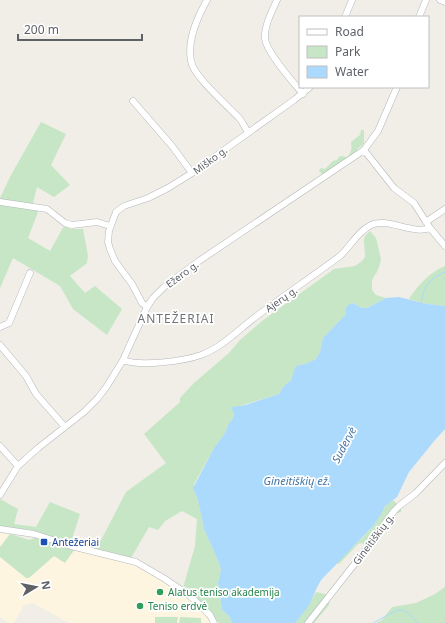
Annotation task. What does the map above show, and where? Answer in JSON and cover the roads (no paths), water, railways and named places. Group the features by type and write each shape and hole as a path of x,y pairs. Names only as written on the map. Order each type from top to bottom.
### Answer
{"street":[{"path":"207,0 196,24 192,39 190,49 191,62 200,77 240,120 248,132"},
{"path":"277,0 267,26 265,40 280,66 303,94"},
{"path":"345,16 352,0"},
{"path":"419,16 426,0"},
{"path":"440,0 445,2"},
{"name":"Miško g.","path":"148,307 142,303 132,284 112,255 108,242 110,226 119,209 148,198 192,173 303,94 309,88"},
{"name":"Ežero g.","path":"0,495 18,466 38,448 84,412 98,398 123,360 153,298 176,277 364,150 378,131 398,88"},
{"path":"133,101 172,146 192,173"},
{"path":"364,150 394,188 414,203 430,228 445,246"},
{"path":"0,202 47,209 65,223 72,226 97,222 110,226"},
{"path":"426,222 445,209"},
{"name":"Ajerų g.","path":"123,360 127,362 154,363 201,355 223,343 258,315 340,256 357,236 372,224 381,222 404,228 424,230 430,228"},
{"path":"0,327 7,325 12,319 30,273"},
{"path":"0,345 26,376 36,394 65,427"},
{"path":"0,446 18,466"},
{"name":"Gineitiškių g.","path":"308,623 394,511 416,493 445,462"},
{"path":"0,529 34,534 71,546 136,562 166,579 190,596 210,615 214,623"}],"water":[{"name":"Gineitiškių ež.","path":"399,297 427,304 445,306 445,429 409,472 397,497 385,506 373,526 322,579 309,605 295,623 232,623 229,616 222,610 218,583 221,570 204,529 198,500 193,488 214,448 225,433 233,418 234,413 231,408 279,394 283,387 291,380 295,368 298,365 305,364 316,359 320,352 323,338 346,314 346,308 348,305 353,303 362,308 367,308 386,298"}],"waterway":[{"name":"Sudervė","path":"421,303 424,292 431,280 445,272"},
{"path":"373,623 397,610 406,612 418,623"}],"place":[{"name":"Antežeriai","path":"44,542"},
{"name":"Alatus teniso akademija","path":"160,592"},
{"name":"Teniso erdvė","path":"140,606"}],"district":[{"name":"ANTEŽERIAI","path":"176,319"}]}
